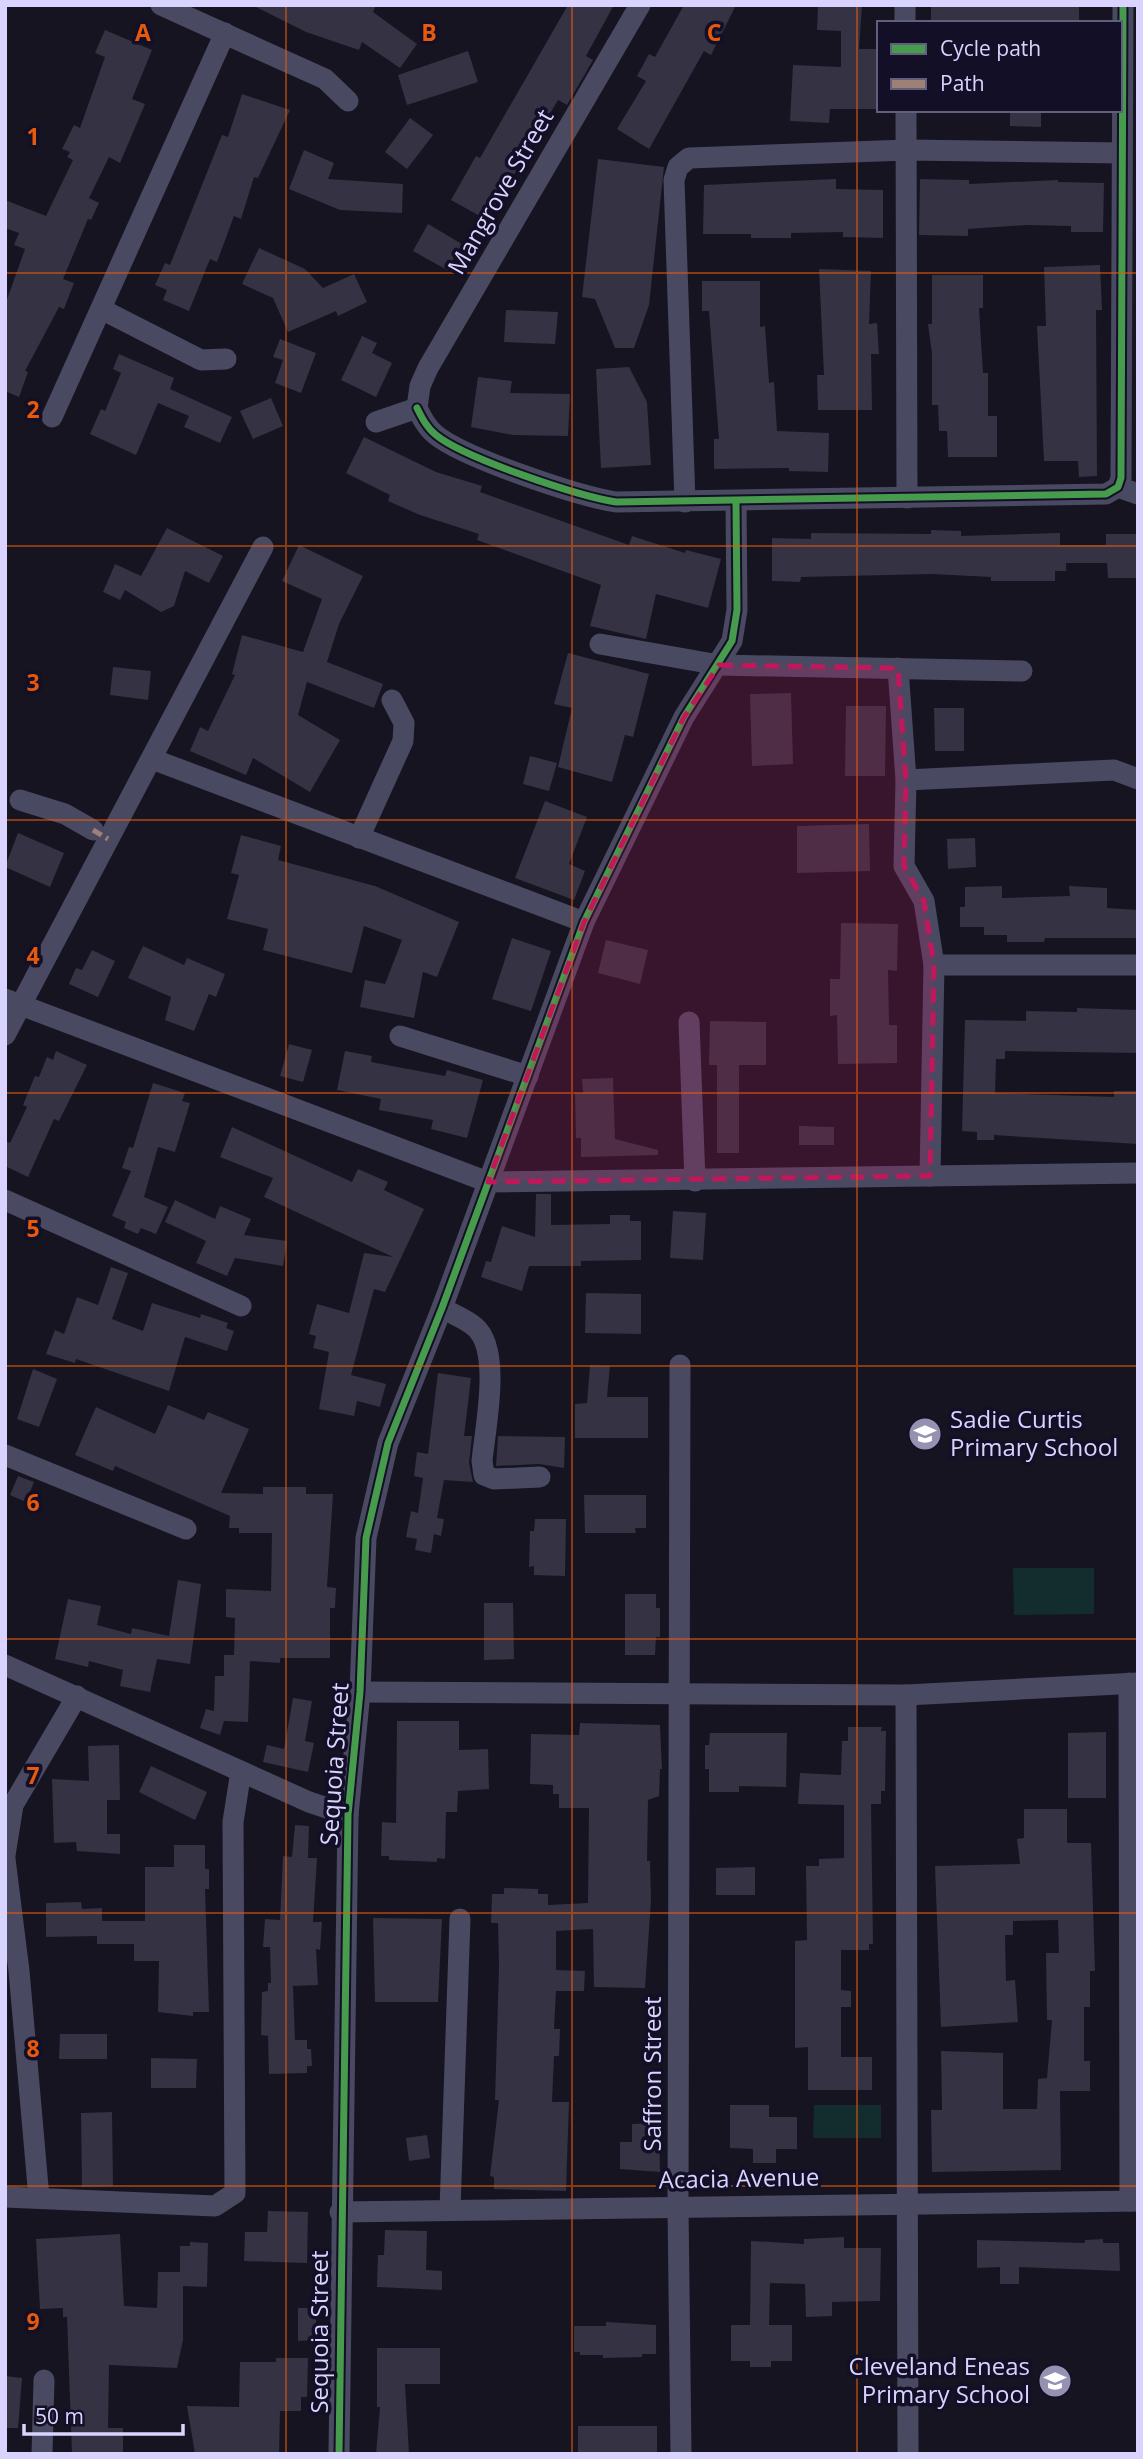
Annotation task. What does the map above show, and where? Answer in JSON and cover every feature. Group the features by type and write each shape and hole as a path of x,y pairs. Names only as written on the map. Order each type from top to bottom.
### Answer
{"street":[{"path":"161,5 325,79 348,102"},
{"name":"Mangrove Street","path":"417,408 420,386 428,368 640,5"},
{"path":"376,422 417,408 437,436 501,466 595,498 633,503 1099,495 1128,491 1121,478 1129,289 1122,153 1124,5"},
{"path":"52,417 225,33"},
{"path":"906,112 907,498"},
{"path":"685,502 674,180 678,167 689,158 907,150 1122,153"},
{"path":"101,309 201,360 226,359"},
{"name":"Sequoia Street","path":"339,2454 340,2212 348,1815 360,1692 366,1538 388,1443 442,1308 584,922 684,717 732,641 737,610 736,502"},
{"path":"5,1035 12,1002 152,759 263,547"},
{"path":"600,644 719,665 1023,671"},
{"path":"898,668 906,780 904,866 924,901 934,965 930,1176"},
{"path":"359,838 402,741 404,723 392,700"},
{"path":"152,759 584,922"},
{"path":"906,780 1114,770 1138,779"},
{"path":"20,800 65,814 93,830"},
{"path":"934,965 1138,965"},
{"path":"12,1002 488,1182 1138,1173"},
{"path":"689,1022 695,1181"},
{"path":"400,1036 528,1076"},
{"path":"5,1200 241,1306"},
{"path":"442,1308 475,1327 486,1340 491,1370 482,1461 484,1475 494,1479 540,1477"},
{"name":"Saffron Street","path":"680,1365 681,2454"},
{"path":"5,1455 186,1529"},
{"path":"5,1665 309,1802 348,1815"},
{"path":"360,1692 906,1695 1133,1683 1134,2201"},
{"path":"906,1695 908,2454"},
{"path":"38,2198 19,1971 5,1857 13,1805 77,1696"},
{"path":"5,2197 215,2206 235,2193 233,1822 241,1771"},
{"path":"450,2210 460,1919"},
{"name":"Acacia Avenue","path":"340,2212 679,2205 1134,2201"},
{"path":"42,2454 44,2381"}],"highlighted area":[{"path":"719,665 898,668 906,780 904,866 924,901 934,965 930,1176 488,1182 584,922 684,717"}],"green space":[{"path":"1013,1568 1094,1568 1094,1614 1014,1615"},
{"path":"814,2105 881,2105 881,2138 813,2138"}],"building":[{"path":"252,5 376,5 373,12 417,44 400,68 362,42 359,50 306,32"},
{"path":"568,5 614,5 586,56 593,60 567,105 558,100 487,220 451,200 476,156 480,158"},
{"path":"684,5 736,5 711,55 704,51 649,149 617,129 646,81 637,76 649,54 655,57"},
{"path":"818,5 862,5 859,49 877,49 877,109 830,109 829,123 790,121 793,65 841,67 841,31 817,30"},
{"path":"931,5 1079,5 1079,21 931,21"},
{"path":"105,30 152,50 132,99 145,104 120,163 109,157 89,198 99,203 91,220 88,219 63,279 74,283 64,309 59,307 25,371 28,372 19,397 5,391 5,305 25,249 14,245 19,233 5,228 5,200 46,216 73,160 67,157 70,152 62,149 74,125 80,128 105,57 95,53"},
{"path":"468,51 478,82 407,105 398,75"},
{"path":"242,94 290,110 258,178 254,177 241,219 234,216 217,262 210,259 189,311 163,300 167,290 155,285 165,263 170,265 222,135 228,137"},
{"path":"1010,112 1041,112 1041,127 1010,126"},
{"path":"410,118 433,135 407,169 385,152"},
{"path":"304,150 334,163 328,179 403,184 402,213 340,210 289,189"},
{"path":"598,159 664,167 649,305 634,348 615,348 595,299 582,297"},
{"path":"836,179 836,189 883,190 883,238 843,237 843,232 791,233 791,238 751,238 751,234 703,234 704,185"},
{"path":"920,179 969,180 969,184 1058,180 1104,183 1103,232 1071,232 1071,226 1027,225 968,229 968,236 919,235"},
{"path":"428,224 462,244 447,270 413,251"},
{"path":"259,248 305,269 323,288 354,274 367,302 338,316 336,311 288,332 273,298 242,284"},
{"path":"1100,265 1102,310 1096,310 1097,476 1079,477 1078,461 1044,461 1037,326 1046,326 1044,267"},
{"path":"819,269 871,271 869,324 877,323 879,354 871,354 872,410 818,410 817,375 824,375"},
{"path":"932,275 983,275 983,308 979,308 983,373 988,373 988,416 997,416 997,457 948,457 947,431 939,431 938,405 932,405 932,354 928,324 932,324"},
{"path":"702,281 760,281 760,327 765,326 769,383 774,382 777,431 829,433 828,472 789,471 789,468 714,469 714,439 719,439 709,311 702,311"},
{"path":"506,310 558,312 555,344 504,342"},
{"path":"362,336 377,343 372,353 392,363 376,397 341,380"},
{"path":"280,339 316,353 301,393 275,383 283,360 273,357"},
{"path":"119,354 174,378 170,389 232,417 220,443 184,427 189,416 158,403 136,455 90,434 101,409 105,411 121,373 113,369"},
{"path":"629,367 647,402 651,465 601,468 596,369"},
{"path":"478,377 512,381 510,393 570,394 568,436 513,435 471,427"},
{"path":"271,398 283,426 253,439 240,411"},
{"path":"364,437 436,472 482,486 480,492 629,545 632,536 685,553 686,550 721,559 708,608 656,594 646,639 590,626 601,585 477,540 479,534 420,515 388,501 390,495 346,473"},
{"path":"167,528 223,556 209,583 185,571 174,606 161,612 125,590 120,600 103,592 115,564 141,576"},
{"path":"931,530 961,531 961,536 1060,533 1060,545 1106,545 1106,534 1136,534 1136,578 1108,578 1107,563 1066,563 1066,571 1055,571 1055,581 991,581 991,577 931,574 801,577 800,582 772,581 772,538 811,539 811,533 931,534"},
{"path":"299,545 363,576 339,624 327,662 383,684 374,708 307,682 298,715 340,740 310,792 253,758 246,775 190,751 200,727 208,731 235,675 232,674 242,635 303,652 322,599 282,581"},
{"path":"568,653 649,674 633,737 625,735 612,782 558,767 572,708 554,704"},
{"path":"113,667 151,671 148,700 110,695"},
{"path":"791,693 793,764 752,766 750,694"},
{"path":"846,706 886,706 885,776 845,776"},
{"path":"934,708 964,708 964,751 935,751"},
{"path":"530,756 557,763 549,791 523,784"},
{"path":"545,801 587,817 569,864 585,871 574,900 515,878"},
{"path":"869,824 870,871 797,873 797,826"},
{"path":"18,833 64,853 50,887 5,867"},
{"path":"241,835 281,846 278,860 375,886 459,922 437,977 423,972 414,1018 360,1007 365,980 385,984 402,940 364,926 352,973 263,950 268,929 227,919 239,875 231,873"},
{"path":"975,838 976,867 948,869 947,839"},
{"path":"1002,886 1002,898 1070,896 1069,886 1107,888 1107,908 1138,910 1138,938 1045,938 1044,942 1007,942 1007,935 984,935 984,927 960,927 960,907 965,907 965,887"},
{"path":"841,923 898,924 897,971 888,970 889,1025 897,1025 897,1063 838,1064 837,1015 830,1016 830,979 840,979"},
{"path":"512,938 551,951 531,1011 492,999"},
{"path":"606,940 648,950 640,984 598,973"},
{"path":"143,946 184,965 187,958 225,974 216,997 209,994 194,1031 165,1020 171,997 128,978"},
{"path":"92,950 115,961 98,997 69,984 76,968 82,970"},
{"path":"1077,1008 1138,1010 1138,1053 1005,1051 1005,1059 996,1059 995,1093 1114,1097 1114,1091 1138,1091 1138,1144 994,1135 994,1140 977,1140 977,1132 962,1131 965,1020 1026,1021 1026,1011 1077,1012"},
{"path":"710,1021 766,1022 766,1065 739,1065 739,1153 717,1153 717,1065 709,1065"},
{"path":"289,1044 312,1050 303,1082 280,1076"},
{"path":"56,1051 87,1065 59,1121 54,1119 28,1177 5,1166 5,1141 10,1143 27,1107 23,1105 35,1076 39,1077 47,1057 53,1060"},
{"path":"345,1051 372,1056 371,1062 445,1076 447,1070 483,1080 467,1138 431,1129 433,1120 379,1110 381,1099 337,1090"},
{"path":"613,1078 615,1139 658,1150 658,1155 581,1157 581,1138 576,1138 575,1093 583,1093 582,1079"},
{"path":"153,1083 185,1093 182,1101 190,1103 175,1152 158,1147 144,1197 168,1207 156,1234 141,1228 138,1234 124,1228 126,1222 112,1216 131,1171 122,1168 129,1147 133,1148"},
{"path":"799,1126 834,1127 834,1145 799,1145"},
{"path":"232,1127 352,1182 358,1169 388,1182 384,1190 424,1209 385,1292 374,1289 351,1375 386,1384 380,1407 357,1401 354,1416 319,1409 329,1352 313,1348 316,1336 309,1334 317,1304 349,1313 364,1253 393,1257 264,1197 273,1178 220,1157"},
{"path":"536,1194 551,1194 551,1225 610,1224 610,1215 630,1215 630,1221 641,1221 641,1260 581,1261 581,1266 529,1266 522,1291 481,1277 486,1261 491,1262 502,1226 535,1237"},
{"path":"175,1200 215,1219 220,1206 251,1219 244,1235 287,1241 283,1266 235,1258 227,1276 196,1263 206,1241 165,1222"},
{"path":"673,1211 706,1213 703,1260 670,1258"},
{"path":"111,1267 128,1273 112,1319 143,1331 152,1303 200,1318 201,1314 228,1323 226,1328 234,1331 227,1351 185,1337 169,1391 76,1359 75,1363 46,1354 55,1330 64,1334 77,1297 98,1305"},
{"path":"586,1293 641,1294 641,1334 585,1333"},
{"path":"590,1365 610,1366 607,1397 648,1397 648,1438 575,1438 575,1404 587,1403"},
{"path":"33,1369 57,1379 39,1427 17,1419"},
{"path":"438,1373 471,1378 464,1436 472,1436 469,1463 473,1482 444,1480 437,1518 444,1519 441,1536 434,1534 431,1553 415,1550 417,1539 406,1537 411,1511 418,1513 423,1478 414,1476 417,1452 428,1454"},
{"path":"168,1405 204,1420 208,1412 249,1429 221,1493 263,1494 263,1487 306,1487 306,1494 333,1494 327,1587 336,1588 335,1608 330,1608 330,1658 280,1658 280,1663 250,1661 248,1722 224,1721 220,1735 200,1728 206,1709 214,1711 215,1676 224,1676 224,1655 234,1655 235,1618 226,1617 226,1589 271,1591 272,1533 239,1533 239,1528 229,1528 230,1516 115,1466 113,1471 75,1455 96,1407 155,1434"},
{"path":"498,1436 565,1437 564,1468 539,1464 496,1466"},
{"path":"18,1476 34,1482 26,1502 10,1495"},
{"path":"584,1495 646,1495 646,1528 635,1528 636,1533 585,1533"},
{"path":"535,1519 566,1519 565,1576 534,1575 534,1566 529,1567 530,1531 534,1531"},
{"path":"178,1580 201,1584 190,1664 157,1659 150,1692 120,1686 123,1670 89,1661 88,1667 55,1659 68,1599 101,1606 97,1625 131,1634 132,1628 169,1636"},
{"path":"625,1594 656,1594 656,1608 660,1608 660,1637 656,1637 655,1655 625,1655"},
{"path":"484,1603 513,1603 514,1659 484,1660"},
{"path":"293,1698 312,1701 305,1741 314,1743 308,1772 263,1762 267,1745 284,1749"},
{"path":"397,1721 459,1721 459,1750 488,1749 489,1789 458,1791 457,1812 446,1812 445,1859 437,1858 437,1862 389,1860 389,1856 381,1856 382,1822 396,1823"},
{"path":"580,1723 660,1725 662,1769 659,1796 648,1800 647,1861 650,1861 651,1900 645,1988 594,1987 593,1929 556,1931 556,1970 585,1971 584,1991 556,1991 554,2029 560,2029 559,2056 554,2056 552,2102 569,2102 566,2191 494,2189 494,2177 490,2176 499,2100 495,2100 499,1967 498,1923 491,1923 492,1894 504,1894 504,1888 538,1889 538,1894 548,1894 548,1905 588,1903 589,1808 559,1808 559,1794 553,1794 553,1785 530,1784 531,1734 579,1735"},
{"path":"848,1727 882,1727 881,1731 886,1731 885,1791 881,1791 881,1804 871,1804 873,1944 869,1944 869,1950 841,1950 841,1990 851,1991 851,2007 841,2007 841,2057 872,2057 872,2090 808,2090 808,2047 795,2048 795,1941 807,1940 806,1866 819,1866 819,1859 844,1858 844,1805 798,1804 800,1773 841,1775 842,1741 848,1741"},
{"path":"1106,1732 1106,1798 1068,1798 1068,1733"},
{"path":"710,1733 787,1733 786,1787 739,1786 739,1792 709,1792 705,1745 709,1745"},
{"path":"119,1745 120,1800 107,1800 107,1834 120,1834 120,1854 77,1851 76,1842 54,1843 52,1779 89,1781 88,1746"},
{"path":"151,1766 207,1792 195,1820 139,1792"},
{"path":"1024,1809 1067,1809 1067,1843 1091,1843 1095,1971 1090,1971 1090,2007 1084,2007 1084,2061 1090,2061 1090,2091 1060,2091 1061,2170 932,2172 931,2110 942,2110 941,2051 1003,2053 1003,2109 1037,2109 1038,2079 1047,2078 1052,2020 1047,2020 1046,1953 1059,1953 1058,1920 1013,1921 1013,1935 1005,1935 1006,1981 1015,1980 1018,2022 941,2027 935,1866 1020,1864 1017,1839 1024,1838"},
{"path":"295,1825 309,1826 308,1858 317,1858 313,1922 322,1922 320,1950 316,1949 318,1985 293,1986 295,2040 307,2040 307,2049 311,2049 312,2066 307,2066 307,2073 269,2074 268,2036 261,2035 262,1992 268,1991 268,1983 271,1983 270,1947 263,1947 265,1919 280,1920 283,1856 292,1857"},
{"path":"174,1845 205,1845 205,1869 209,1869 209,1889 205,1889 209,2012 193,2012 193,2016 158,2012 159,1961 134,1961 134,1944 97,1944 97,1936 46,1937 46,1903 81,1902 82,1909 102,1908 102,1921 145,1921 145,1867 174,1867"},
{"path":"755,1867 755,1895 716,1895 716,1868"},
{"path":"373,1918 442,1919 438,2002 375,2002"},
{"path":"60,2034 107,2034 107,2059 59,2059"},
{"path":"151,2058 197,2059 196,2088 151,2088"},
{"path":"730,2105 769,2105 769,2117 797,2117 797,2149 776,2149 776,2163 753,2163 753,2149 730,2148"},
{"path":"112,2112 113,2186 82,2187 81,2113"},
{"path":"659,2123 660,2172 620,2169 620,2142 632,2142 632,2124"},
{"path":"427,2135 430,2158 409,2161 406,2138"},
{"path":"268,2211 308,2212 307,2263 244,2261 245,2232 267,2232"},
{"path":"385,2230 427,2231 426,2270 442,2271 442,2290 377,2287 378,2255 384,2255"},
{"path":"120,2234 124,2306 157,2308 158,2272 180,2272 180,2246 190,2246 190,2242 208,2243 207,2287 183,2286 183,2340 177,2368 109,2365 108,2428 123,2428 123,2454 72,2454 67,2317 63,2317 63,2308 40,2309 36,2239"},
{"path":"844,2237 844,2248 881,2248 880,2301 832,2302 832,2316 806,2317 805,2284 770,2283 769,2325 792,2325 792,2361 771,2361 771,2367 750,2367 750,2361 731,2361 731,2325 750,2325 751,2241 804,2244 804,2239"},
{"path":"1103,2239 1103,2243 1119,2243 1120,2271 1019,2267 1019,2284 1000,2284 1000,2267 977,2268 977,2240 1085,2243 1085,2240"},
{"path":"298,2308 316,2308 316,2340 298,2341"},
{"path":"606,2322 656,2325 656,2354 603,2358 603,2355 580,2355 580,2352 574,2352 574,2326 606,2326"},
{"path":"377,2348 440,2348 440,2384 405,2384 409,2454 376,2454 380,2407 377,2407"},
{"path":"276,2358 308,2358 307,2397 301,2397 301,2411 280,2411 279,2454 195,2454 187,2406 239,2407 240,2362 276,2362"},
{"path":"5,2376 22,2378 18,2428 5,2428"},
{"path":"578,2426 657,2426 657,2454 578,2454"}],"marked path":[{"path":"93,830 108,839"}],"cycle path":[{"path":"417,408 433,432 471,454 550,484 616,502 1106,494 1118,487 1121,478 1123,5"},
{"path":"339,2454 348,1815 360,1692 366,1538 388,1443 442,1308 584,922 684,717 732,641 737,610 736,503"}],"place":[{"name":"Sadie Curtis Primary School","path":"925,1434"},
{"name":"Cleveland Eneas Primary School","path":"1055,2381"}]}
